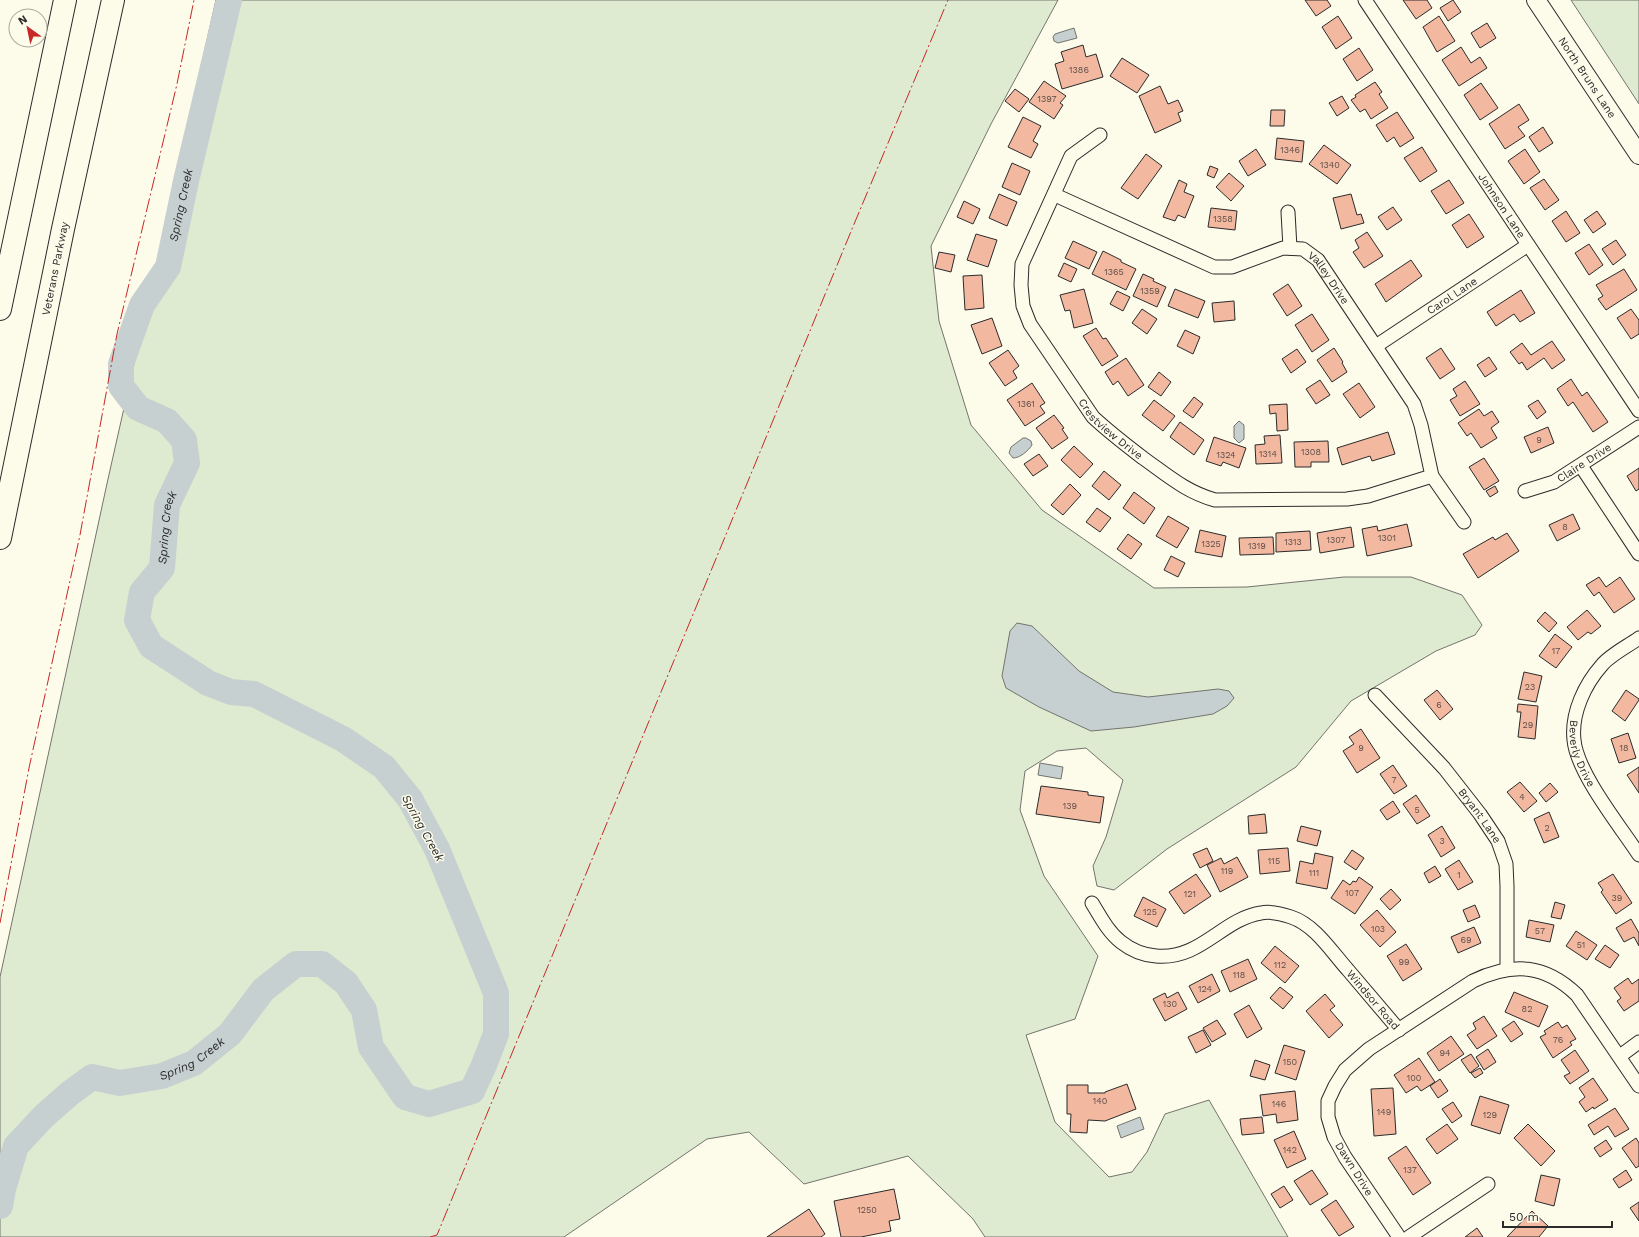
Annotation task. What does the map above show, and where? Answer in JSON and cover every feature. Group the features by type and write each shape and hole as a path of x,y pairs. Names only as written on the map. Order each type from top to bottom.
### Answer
{"highway":[{"path":"0,308 65,0"},
{"name":"Veterans Parkway","path":"0,538 63,229 113,0"}],"main road":[{"name":"North Bruns Lane","path":"1536,0 1639,155"}],"street":[{"name":"Johnson Lane","path":"1365,0 1639,411"},
{"name":"Crestview Drive","path":"1100,135 1071,156 1055,195 1035,234 1022,264 1020,284 1023,306 1030,324 1093,418 1106,430 1183,488 1200,496 1215,500 1346,499 1368,496 1432,476"},
{"name":"Valley Drive","path":"1055,195 1214,267 1232,267 1283,248 1304,249 1318,260 1414,404 1421,425 1432,476 1464,522"},
{"path":"1288,212 1290,248"},
{"name":"Carol Lane","path":"1376,346 1528,245"},
{"name":"Claire Drive","path":"1525,491 1554,482 1581,466 1639,427"},
{"path":"1581,466 1639,554"},
{"name":"Beverly Drive","path":"1639,638 1602,664 1586,686 1577,710 1574,739 1582,767 1639,855"},
{"name":"Bryant Lane","path":"1375,695 1444,768 1480,814 1498,841 1503,852 1506,871 1508,969"},
{"name":"Windsor Road","path":"1092,903 1109,930 1120,942 1132,950 1148,956 1163,957 1183,954 1202,945 1246,918 1261,913 1272,913 1291,917 1314,930 1399,1030 1474,981 1489,974 1508,969 1528,969 1539,971 1550,975 1567,985 1577,995 1589,1010 1639,1086"},
{"name":"Dawn Drive","path":"1399,1030 1369,1049 1345,1070 1334,1086 1328,1101 1328,1117 1334,1137 1345,1157 1399,1237"},
{"path":"1620,1056 1639,1042"},
{"path":"1409,1237 1488,1184"}],"green space":[{"path":"216,0 1058,0 991,124 931,246 939,321 971,425 1042,510 1154,588 1247,587 1344,577 1411,577 1462,595 1482,625 1475,635 1436,651 1351,701 1296,767 1167,849 1114,890 1097,886 1093,866 1106,837 1123,780 1086,748 1057,751 1025,771 1020,810 1044,876 1098,956 1075,1019 1026,1035 1055,1122 1109,1177 1132,1172 1147,1152 1165,1114 1209,1100 1288,1237 985,1237 973,1219 908,1156 804,1184 749,1132 707,1139 564,1237 0,1237 0,977 108,479"},
{"path":"1571,0 1639,0 1639,104"}],"shaded area":[{"path":"1074,28 1077,38 1058,43 1054,41 1053,37 1055,34"},
{"path":"1239,421 1244,425 1244,439 1239,443 1234,438 1234,426"},
{"path":"1023,438 1031,441 1032,445 1024,454 1013,458 1009,453 1011,447"},
{"path":"1017,623 1032,626 1079,671 1113,692 1148,697 1218,689 1229,691 1234,698 1227,706 1213,714 1134,727 1091,731 1039,707 1006,688 1002,676 1010,631"},
{"path":"1040,763 1063,767 1061,779 1038,775"},
{"path":"1140,1117 1144,1129 1121,1138 1117,1126"}],"building":[{"path":"1305,0 1327,0 1331,6 1316,16"},
{"path":"1403,0 1427,0 1432,8 1416,19"},
{"path":"1453,0 1461,12 1448,21 1440,8"},
{"path":"1338,16 1352,38 1336,49 1322,27"},
{"path":"1439,16 1455,41 1437,52 1423,27"},
{"path":"1487,23 1496,38 1480,48 1471,33"},
{"path":"1083,45 1086,57 1096,54 1103,77 1062,89 1055,64 1064,61 1061,52"},
{"path":"1461,47 1471,63 1480,57 1487,68 1459,86 1442,60"},
{"path":"1359,48 1373,70 1357,81 1343,59"},
{"path":"1122,58 1149,75 1137,93 1110,76"},
{"path":"1044,81 1066,96 1060,103 1063,105 1054,119 1029,102"},
{"path":"1375,82 1382,92 1379,94 1388,108 1371,119 1365,109 1360,112 1351,100 1356,97 1355,95"},
{"path":"1481,83 1498,108 1480,120 1464,95"},
{"path":"1160,86 1168,104 1178,100 1183,111 1178,113 1181,121 1155,133 1139,96"},
{"path":"1015,89 1029,99 1019,112 1005,101"},
{"path":"1342,96 1349,108 1337,116 1329,103"},
{"path":"1519,104 1529,120 1518,127 1525,136 1505,149 1489,124"},
{"path":"1271,110 1285,110 1284,126 1270,126"},
{"path":"1397,112 1414,138 1400,147 1394,137 1387,142 1376,125"},
{"path":"1023,117 1041,126 1033,141 1038,144 1031,158 1008,147"},
{"path":"1543,127 1553,143 1539,152 1529,137"},
{"path":"1277,138 1304,141 1302,162 1275,159"},
{"path":"1324,145 1351,165 1337,184 1309,164"},
{"path":"1422,147 1437,171 1420,182 1404,158"},
{"path":"1256,149 1266,165 1248,176 1239,161"},
{"path":"1525,149 1540,172 1524,184 1508,161"},
{"path":"1146,154 1162,166 1138,199 1121,188"},
{"path":"1012,163 1030,171 1020,195 1002,187"},
{"path":"1210,166 1218,169 1214,178 1207,175"},
{"path":"1229,173 1244,186 1231,201 1216,187"},
{"path":"1544,179 1559,200 1545,210 1530,188"},
{"path":"1179,180 1187,184 1184,192 1194,196 1185,218 1178,215 1175,221 1163,217"},
{"path":"1449,180 1464,203 1446,214 1431,191"},
{"path":"999,194 1017,202 1007,226 989,218"},
{"path":"1351,194 1357,215 1361,214 1364,223 1341,229 1333,198"},
{"path":"964,201 980,209 973,224 957,217"},
{"path":"1393,207 1402,220 1387,230 1378,217"},
{"path":"1211,208 1237,211 1235,230 1208,227"},
{"path":"1566,211 1580,233 1566,242 1552,221"},
{"path":"1597,211 1606,224 1593,233 1584,220"},
{"path":"1469,214 1484,237 1467,248 1452,225"},
{"path":"1367,232 1383,256 1364,268 1353,252 1359,248 1355,240"},
{"path":"976,234 997,240 988,267 967,260"},
{"path":"1616,240 1626,255 1613,265 1602,249"},
{"path":"1073,241 1097,252 1089,269 1065,258"},
{"path":"1589,244 1603,265 1589,275 1575,253"},
{"path":"1103,251 1136,269 1126,290 1092,274"},
{"path":"939,252 955,255 951,272 935,268"},
{"path":"1411,260 1422,276 1386,302 1375,284"},
{"path":"1064,263 1077,269 1071,282 1058,276"},
{"path":"1624,269 1637,290 1606,310 1598,299 1603,296 1596,285"},
{"path":"1143,274 1166,287 1157,307 1133,296"},
{"path":"982,275 984,308 965,310 963,276"},
{"path":"1288,284 1302,306 1287,316 1273,294"},
{"path":"1084,289 1093,323 1074,328 1070,310 1065,311 1060,295"},
{"path":"1175,289 1205,301 1198,318 1168,306"},
{"path":"1521,290 1535,313 1520,322 1514,314 1496,326 1487,312"},
{"path":"1117,291 1130,297 1123,311 1110,304"},
{"path":"1234,301 1235,320 1214,322 1212,303"},
{"path":"1142,309 1157,319 1147,334 1132,323"},
{"path":"1631,309 1639,320 1639,334 1631,339 1617,318"},
{"path":"1312,314 1329,340 1312,352 1295,325"},
{"path":"992,318 1002,346 982,354 971,325"},
{"path":"1096,328 1103,339 1106,338 1118,356 1102,366 1083,336"},
{"path":"1185,330 1200,337 1193,354 1177,346"},
{"path":"1552,341 1565,360 1552,369 1544,358 1527,370 1522,362 1519,364 1510,352 1522,343 1531,355"},
{"path":"1334,348 1343,362 1342,363 1347,372 1332,382 1317,360"},
{"path":"1441,348 1455,369 1440,379 1426,358"},
{"path":"1297,349 1306,362 1291,373 1282,359"},
{"path":"1008,350 1019,366 1013,371 1017,378 1005,386 989,363"},
{"path":"1489,357 1497,369 1485,377 1477,365"},
{"path":"1126,358 1144,385 1128,396 1118,381 1113,385 1105,372"},
{"path":"1159,372 1171,382 1161,396 1148,387"},
{"path":"1571,379 1582,396 1587,392 1608,422 1593,432 1573,402 1568,406 1557,389"},
{"path":"1320,380 1330,395 1316,404 1306,389"},
{"path":"1465,381 1480,404 1460,416 1450,400 1457,396 1453,389"},
{"path":"1032,383 1045,403 1040,406 1045,413 1025,426 1007,400"},
{"path":"1359,383 1375,407 1360,418 1343,394"},
{"path":"1194,397 1203,404 1193,418 1183,411"},
{"path":"1154,400 1175,416 1163,431 1142,415"},
{"path":"1538,400 1546,412 1537,419 1528,406"},
{"path":"1287,404 1288,430 1277,431 1276,413 1270,414 1269,405"},
{"path":"1479,409 1484,416 1492,411 1499,422 1491,428 1497,438 1481,448 1471,433 1467,436 1458,423"},
{"path":"1054,415 1064,428 1062,429 1068,438 1052,449 1036,428"},
{"path":"1180,422 1204,440 1194,455 1170,437"},
{"path":"1548,427 1554,443 1531,453 1524,437"},
{"path":"1388,432 1395,454 1372,461 1370,456 1342,465 1337,448"},
{"path":"1280,435 1282,463 1256,464 1255,445 1265,444 1264,436"},
{"path":"1214,437 1246,448 1239,468 1223,462 1221,466 1206,461"},
{"path":"1328,441 1329,462 1311,462 1311,467 1295,467 1294,442"},
{"path":"1074,446 1093,464 1080,478 1061,460"},
{"path":"1039,454 1048,466 1033,476 1024,464"},
{"path":"1484,458 1499,481 1484,490 1469,467"},
{"path":"1639,468 1639,489 1636,491 1627,476"},
{"path":"1104,471 1121,485 1109,500 1092,486"},
{"path":"1070,484 1081,495 1063,515 1051,505"},
{"path":"1495,486 1498,492 1490,497 1486,491"},
{"path":"1134,492 1155,508 1144,524 1123,508"},
{"path":"1097,508 1111,518 1100,532 1086,522"},
{"path":"1573,514 1580,529 1557,541 1549,525"},
{"path":"1168,516 1189,528 1177,548 1156,536"},
{"path":"1407,524 1412,546 1367,556 1362,529 1377,526 1378,531"},
{"path":"1351,527 1354,547 1320,553 1317,533"},
{"path":"1200,530 1226,536 1222,557 1195,552"},
{"path":"1310,531 1311,550 1276,552 1276,533"},
{"path":"1507,533 1519,551 1478,578 1463,554 1493,537 1495,540"},
{"path":"1128,534 1142,544 1131,559 1117,549"},
{"path":"1273,537 1274,554 1240,555 1239,538"},
{"path":"1171,556 1185,563 1178,577 1164,570"},
{"path":"1599,577 1606,587 1620,577 1635,599 1614,613 1599,592 1594,596 1586,585"},
{"path":"1587,610 1601,626 1591,634 1588,632 1578,640 1567,627"},
{"path":"1545,612 1557,623 1549,632 1537,621"},
{"path":"1555,634 1572,647 1556,668 1539,656"},
{"path":"1524,672 1542,676 1536,702 1518,699"},
{"path":"1437,690 1453,709 1440,720 1424,700"},
{"path":"1626,690 1639,700 1625,721 1612,711"},
{"path":"1518,704 1538,706 1535,739 1518,737 1521,712 1517,712"},
{"path":"1361,729 1380,758 1357,773 1343,751 1354,744 1349,737"},
{"path":"1628,733 1636,758 1619,763 1611,739"},
{"path":"1393,765 1407,786 1394,794 1380,774"},
{"path":"1639,767 1639,793 1627,775"},
{"path":"1520,782 1537,801 1524,812 1507,792"},
{"path":"1550,783 1558,792 1546,802 1539,793"},
{"path":"1041,786 1088,792 1088,795 1104,797 1100,823 1036,814"},
{"path":"1416,795 1430,816 1417,824 1403,804"},
{"path":"1393,801 1400,812 1387,820 1380,810"},
{"path":"1549,812 1559,837 1544,843 1534,819"},
{"path":"1265,814 1267,833 1249,834 1248,816"},
{"path":"1301,826 1321,831 1317,846 1297,841"},
{"path":"1442,826 1455,848 1441,857 1428,835"},
{"path":"1207,848 1213,861 1200,868 1193,854"},
{"path":"1288,848 1290,871 1260,874 1258,850"},
{"path":"1352,850 1364,858 1356,870 1344,862"},
{"path":"1315,853 1333,857 1327,889 1296,883 1300,861 1313,864"},
{"path":"1237,857 1248,877 1220,892 1207,865 1221,858 1224,864"},
{"path":"1459,860 1473,882 1458,890 1445,869"},
{"path":"1435,866 1441,876 1429,883 1424,873"},
{"path":"1196,874 1211,896 1184,914 1169,892"},
{"path":"1613,874 1632,903 1616,914 1601,892 1603,890 1598,883"},
{"path":"1359,877 1373,887 1355,914 1331,898 1343,880 1350,885 1353,881 1356,882"},
{"path":"1391,889 1401,900 1390,910 1380,899"},
{"path":"1143,897 1166,909 1157,927 1134,916"},
{"path":"1555,902 1565,905 1561,919 1551,917"},
{"path":"1475,905 1480,917 1468,922 1463,910"},
{"path":"1377,910 1396,932 1380,947 1360,925"},
{"path":"1631,919 1639,933 1639,946 1634,937 1624,942 1616,928"},
{"path":"1529,920 1554,925 1550,942 1526,937"},
{"path":"1474,927 1481,943 1458,953 1451,937"},
{"path":"1576,931 1597,945 1587,960 1566,946"},
{"path":"1406,944 1422,969 1403,981 1387,956"},
{"path":"1605,945 1619,955 1610,968 1595,959"},
{"path":"1275,946 1299,966 1285,983 1261,963"},
{"path":"1248,959 1257,979 1230,992 1221,971"},
{"path":"1212,974 1220,991 1198,1003 1189,986"},
{"path":"1628,978 1632,984 1639,979 1639,1001 1624,1011 1617,1001 1621,998 1614,988"},
{"path":"1280,987 1293,997 1283,1009 1270,998"},
{"path":"1178,992 1187,1009 1165,1021 1153,999 1165,993 1167,998"},
{"path":"1514,992 1548,1006 1539,1027 1505,1012"},
{"path":"1325,994 1335,1006 1330,1010 1343,1025 1329,1038 1306,1011"},
{"path":"1249,1005 1262,1029 1247,1038 1234,1014"},
{"path":"1484,1016 1497,1036 1477,1049 1467,1035 1476,1029 1473,1023"},
{"path":"1217,1020 1226,1034 1212,1042 1203,1028"},
{"path":"1514,1021 1523,1034 1511,1042 1502,1029"},
{"path":"1558,1022 1562,1028 1567,1025 1576,1039 1570,1042 1572,1045 1553,1058 1540,1037 1546,1034 1544,1031"},
{"path":"1203,1030 1211,1045 1196,1053 1188,1037"},
{"path":"1451,1036 1464,1054 1439,1071 1427,1053"},
{"path":"1284,1045 1305,1051 1296,1080 1275,1073"},
{"path":"1488,1049 1496,1062 1484,1070 1476,1057"},
{"path":"1575,1050 1589,1071 1570,1084 1564,1076 1570,1073 1561,1060"},
{"path":"1471,1054 1479,1066 1470,1073 1461,1060"},
{"path":"1419,1058 1435,1082 1421,1091 1417,1086 1406,1093 1394,1075"},
{"path":"1255,1060 1270,1065 1265,1080 1250,1076"},
{"path":"1480,1068 1483,1073 1475,1078 1471,1073"},
{"path":"1593,1078 1608,1100 1586,1112 1579,1102 1585,1097 1579,1088"},
{"path":"1440,1079 1448,1091 1438,1098 1430,1086"},
{"path":"1127,1084 1136,1109 1105,1121 1088,1120 1087,1133 1070,1132 1071,1114 1067,1114 1067,1085 1088,1085 1088,1093 1105,1093"},
{"path":"1393,1088 1396,1134 1374,1136 1371,1089"},
{"path":"1295,1091 1298,1120 1277,1123 1276,1114 1263,1116 1260,1095"},
{"path":"1480,1096 1509,1105 1500,1134 1471,1125"},
{"path":"1453,1102 1462,1116 1452,1123 1442,1109"},
{"path":"1615,1108 1629,1129 1615,1137 1608,1126 1594,1135 1588,1125"},
{"path":"1262,1117 1264,1133 1242,1135 1240,1119"},
{"path":"1447,1124 1458,1139 1437,1154 1426,1139"},
{"path":"1528,1124 1555,1151 1541,1166 1514,1138"},
{"path":"1294,1131 1306,1159 1287,1168 1274,1140"},
{"path":"1636,1138 1639,1143 1639,1166 1636,1168 1622,1148"},
{"path":"1606,1140 1612,1149 1600,1157 1594,1148"},
{"path":"1406,1146 1431,1183 1413,1195 1388,1158"},
{"path":"1312,1170 1328,1194 1310,1205 1294,1181"},
{"path":"1626,1170 1632,1180 1619,1188 1613,1179"},
{"path":"1541,1175 1560,1179 1554,1206 1535,1201"},
{"path":"1284,1186 1293,1200 1280,1208 1271,1194"},
{"path":"894,1189 900,1219 889,1221 891,1231 861,1237 841,1237 834,1201"},
{"path":"1336,1200 1354,1227 1339,1236 1321,1210"},
{"path":"1639,1202 1639,1221 1630,1208"},
{"path":"809,1209 825,1234 821,1237 767,1237"},
{"path":"1532,1211 1548,1226 1539,1237 1507,1237"},
{"path":"1477,1228 1483,1237 1465,1237"}],"waterway":[{"name":"Spring Creek","path":"0,1206 3,1189 16,1146 44,1116 69,1094 92,1077 120,1083 162,1076 194,1063 230,1034 263,990 296,964 322,964 346,983 364,1010 371,1047 405,1097 429,1104 472,1091 496,1034 496,993 437,849 410,799 384,767 343,739 254,694 231,692 208,683 151,646 137,620 142,592 162,568 167,505 187,463 184,440 167,421 138,408 121,386 121,364 142,305 168,267 186,181 229,0"}],"power":[{"path":"0,923 29,768 80,535 117,334 177,84 194,0"},
{"path":"430,1237 437,1235 948,0"}]}
